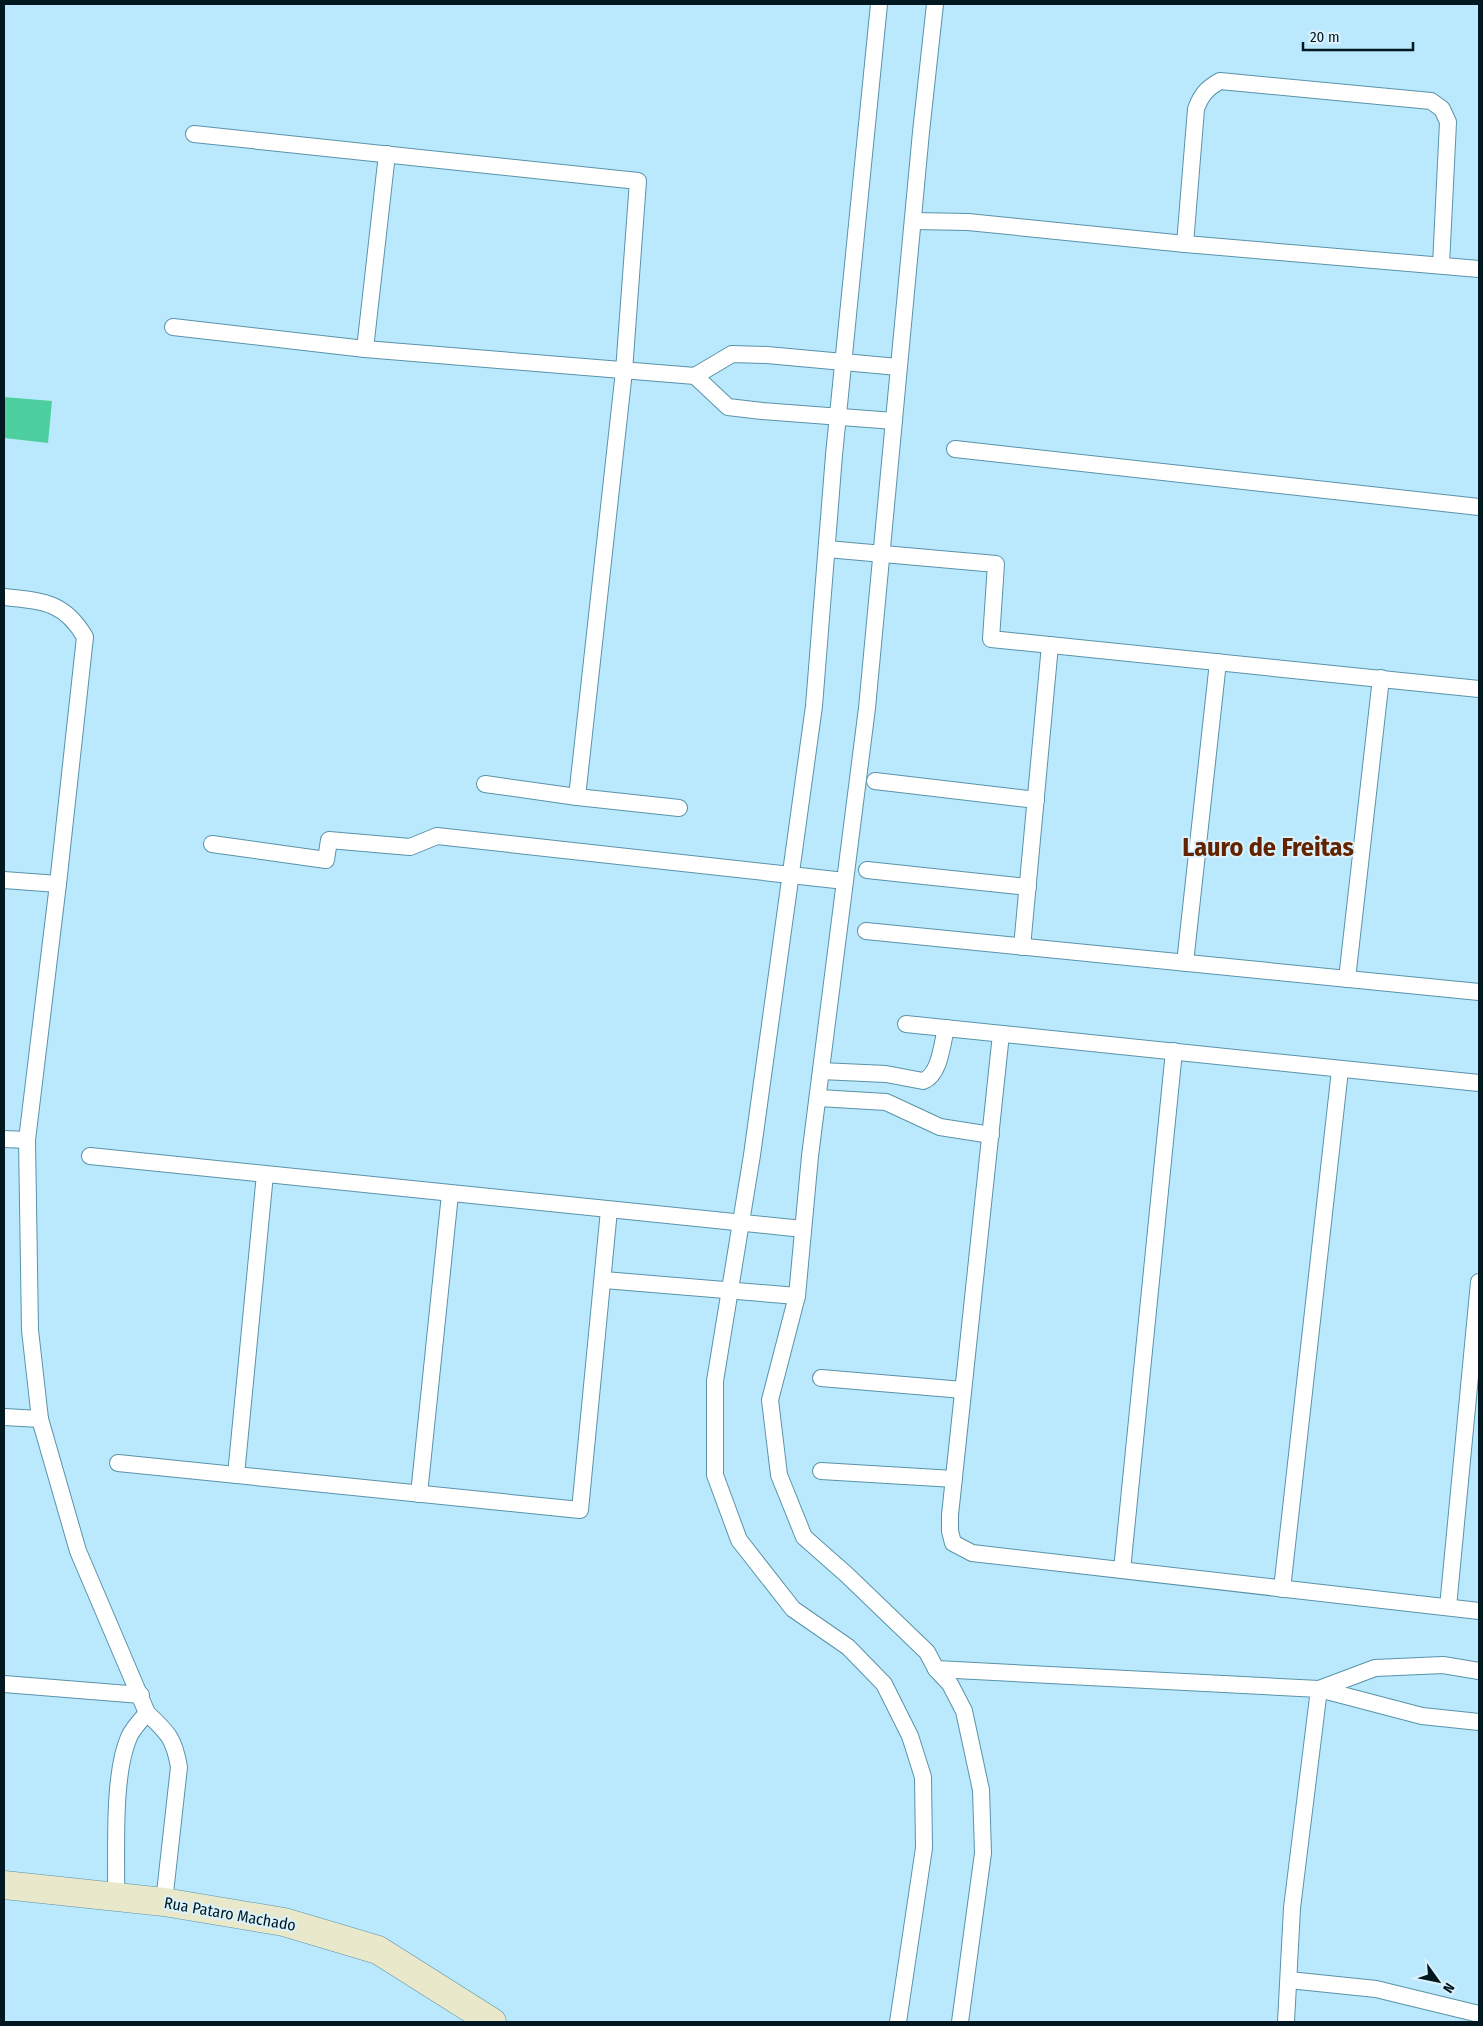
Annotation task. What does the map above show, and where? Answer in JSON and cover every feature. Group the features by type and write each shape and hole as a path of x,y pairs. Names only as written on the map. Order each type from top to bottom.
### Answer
{"street":[{"name":"Rua Pataro Machado","path":"4,1885 164,1902 284,1922 378,1950 492,2022"}],"lane":[{"path":"879,4 826,549 814,706 752,1155 715,1381 715,1475 739,1540 793,1609 848,1647 884,1684 910,1736 922,1777 924,1848 898,2022"},
{"path":"935,4 898,367 867,708 819,1098 810,1156 797,1296 770,1400 779,1475 804,1537 928,1652 936,1669 950,1684 964,1711 981,1790 983,1853 960,2022"},
{"path":"1185,244 1196,109 1200,98 1209,87 1220,81 1430,101 1442,108 1448,122 1440,265"},
{"path":"194,134 638,181 624,371 577,797"},
{"path":"365,349 387,154"},
{"path":"913,221 968,222 1185,244 1479,269"},
{"path":"173,327 365,349 695,376 732,354 767,355 898,367"},
{"path":"695,376 728,407 894,421"},
{"path":"955,449 1479,506"},
{"path":"826,549 996,564 991,639 1479,688"},
{"path":"4,597 39,600 62,610 76,621 85,637 27,1140 30,1330 40,1419 78,1551 141,1695 147,1713 167,1732 176,1745 179,1767 164,1902"},
{"path":"1022,947 1050,645"},
{"path":"1185,963 1218,662"},
{"path":"1347,979 1380,678"},
{"path":"874,780 1036,800"},
{"path":"485,784 577,797 679,808"},
{"path":"212,844 326,860 329,840 410,847 437,836 845,881"},
{"path":"867,870 1028,887"},
{"path":"4,880 58,884"},
{"path":"866,932 1479,992"},
{"path":"906,1024 1479,1083"},
{"path":"821,1071 886,1074 923,1081 929,1079 934,1073 946,1028"},
{"path":"1001,1034 950,1515 950,1531 953,1543 972,1553 1479,1611"},
{"path":"1122,1570 1174,1051"},
{"path":"1282,1589 1340,1070"},
{"path":"819,1098 886,1102 940,1127 991,1135"},
{"path":"4,1139 27,1140"},
{"path":"90,1156 803,1230"},
{"path":"236,1475 265,1174"},
{"path":"419,1494 450,1194"},
{"path":"118,1464 580,1510 610,1210"},
{"path":"604,1280 797,1296"},
{"path":"1448,1607 1479,1282"},
{"path":"821,1378 963,1390"},
{"path":"4,1417 40,1419"},
{"path":"821,1471 954,1479"},
{"path":"1319,1689 1375,1668 1443,1664 1479,1671"},
{"path":"936,1669 1319,1689 1422,1716 1479,1722"},
{"path":"4,1684 141,1695"},
{"path":"1286,2022 1292,1908 1319,1689"},
{"path":"116,1897 118,1796 123,1754 130,1735 147,1713"},
{"path":"1289,1980 1376,1989 1479,2014"}],"shaded area":[{"path":"4,397 52,401 48,443 4,438"}],"district":[{"name":"Lauro de Freitas","path":"1268,847"}]}
